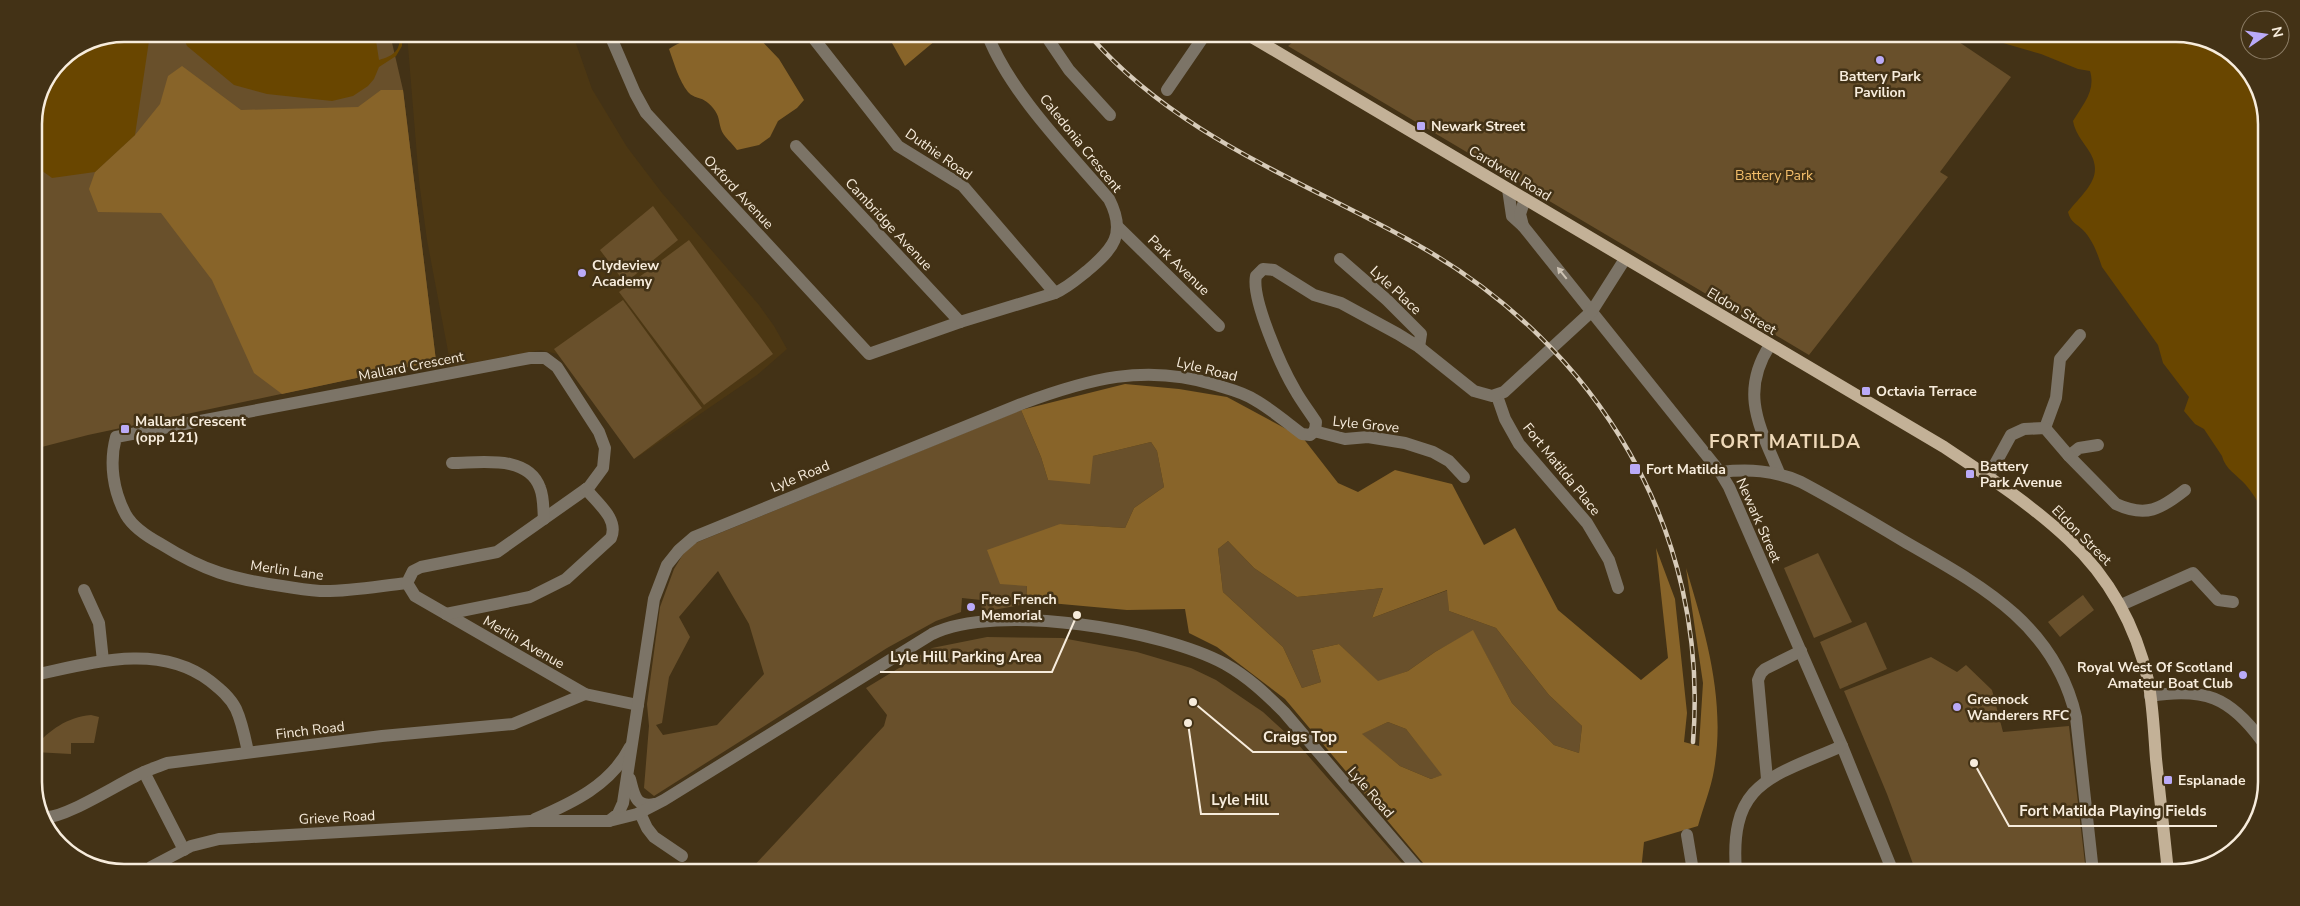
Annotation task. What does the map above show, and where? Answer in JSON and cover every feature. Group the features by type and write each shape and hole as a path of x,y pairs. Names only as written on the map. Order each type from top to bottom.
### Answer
{"main road":[{"name":"Cardwell Road","path":"1260,42 1625,259"},
{"name":"Eldon Street","path":"1625,259 1944,447 2023,501 2070,541 2096,569 2121,605 2140,654 2150,696 2167,864"}],"street":[{"name":"Oxford Avenue","path":"613,42 635,93 646,113 869,354 960,322"},
{"name":"Duthie Road","path":"817,42 898,146 963,186 1056,293"},
{"name":"Caledonia Crescent","path":"991,42 1004,67 1020,90 1109,199 1115,212 1117,226"},
{"path":"1050,42 1069,70 1110,115"},
{"path":"1167,90 1200,42"},
{"name":"Cambridge Avenue","path":"796,146 960,322"},
{"name":"Newark Street","path":"1508,189 1512,216 1523,226 1720,472 1733,496 1842,746 1890,864"},
{"path":"1523,226 1520,214 1525,199"},
{"path":"960,322 1056,293 1070,285 1107,253 1115,241 1117,226"},
{"name":"Park Avenue","path":"1117,226 1220,326"},
{"name":"Lyle Place","path":"1340,259 1387,300 1421,334 1419,347"},
{"path":"1314,432 1316,422 1294,388 1275,348 1256,296 1255,282 1263,269 1274,270 1314,295 1341,303 1359,312 1419,347 1474,391 1497,396 1504,392 1592,311 1625,259"},
{"path":"2045,428 2056,398 2060,359 2080,335"},
{"path":"1770,345 1757,369 1753,394 1756,420 1779,473"},
{"name":"Mallard Crescent","path":"223,575 180,556 144,534 126,516 112,470 111,454 116,438 530,358 545,358 557,367 599,432 605,448 603,468 586,490 497,552 421,567 413,571 407,583"},
{"name":"Lyle Road","path":"609,820 621,809 629,776 651,612 662,575 673,556 686,542 714,527 1021,404 1067,387 1102,378 1160,374 1194,378 1243,394 1255,400 1302,434 1310,435 1314,432"},
{"name":"Fort Matilda Place","path":"1497,396 1505,419 1519,444 1587,523 1609,560 1618,588"},
{"path":"2045,428 2069,456 2116,504 2133,511 2150,511 2159,508 2185,490"},
{"path":"1988,477 2011,435 2024,429 2045,428"},
{"name":"Lyle Grove","path":"1314,432 1345,439 1368,437 1405,443 1424,449 1449,461 1464,477"},
{"path":"2069,456 2079,448 2098,445"},
{"path":"452,463 506,463 522,468 534,478 540,488 544,519"},
{"path":"1720,472 1753,470 1779,473 1810,486 1964,576 2021,619 2046,647 2066,684 2076,717 2092,864"},
{"path":"446,614 530,597 566,579 611,538 614,530 613,521 586,490"},
{"path":"2121,605 2193,573 2218,600 2233,602"},
{"name":"Merlin Lane","path":"223,575 320,591 407,583"},
{"name":"Merlin Avenue","path":"407,583 415,596 584,694 638,706"},
{"path":"84,590 99,623 103,661"},
{"name":"Lyle Road","path":"609,820 640,812 664,800 941,630 969,622 988,620 1049,621 1118,630 1209,657 1238,672 1264,691 1284,712 1414,864"},
{"path":"1767,779 1758,680 1761,672 1765,669 1801,652"},
{"path":"43,673 103,661 162,659 204,677 225,693 236,708 248,752"},
{"path":"2150,696 2188,692 2213,698 2237,713 2258,736"},
{"name":"Finch Road","path":"51,818 68,811 144,772 166,764 382,736 513,724 584,694"},
{"name":"Grieve Road","path":"530,821 583,796 612,773 624,757 634,738"},
{"path":"1736,864 1735,844 1742,810 1750,796 1767,779 1842,746"},
{"path":"612,773 623,769 629,776"},
{"path":"144,772 184,850"},
{"name":"Lyle Road","path":"629,776 635,798 639,802 650,805 664,800"},
{"path":"583,796 578,800 573,810 574,815 583,821"},
{"path":"640,812 647,828 654,837 682,856"},
{"name":"Grieve Road","path":"158,864 191,846 219,839 530,821 609,820"},
{"path":"1687,835 1692,864"}],"shaded area":[{"path":"149,42 135,135 95,172 52,178 42,171 42,125 44,109 56,79 79,56 93,49 109,44"},
{"path":"185,42 376,42 379,60 393,54 398,48 399,42 402,42 402,46 396,56 379,67 374,79 368,86 353,96 332,101 267,94 234,85 187,46"},
{"name":"Clydeview Academy","path":"408,42 575,42 592,89 627,147 662,193 759,305 787,349 757,375 639,456 557,354 541,350 451,367 427,240 419,181"},
{"path":"684,42 763,42 779,59 804,100 797,108 778,121 770,137 759,145 737,150 722,132 718,116 713,108 706,101 688,92 682,83 669,49"},
{"path":"891,42 934,42 905,66"},
{"path":"2000,42 2175,42 2191,44 2221,56 2241,75 2247,84 2255,103 2257,119 2258,502 2248,487 2226,465 2204,429 2195,424 2184,411 2189,397 2163,363 2158,345 2102,267 2090,238 2069,216 2068,212 2087,189 2094,175 2093,158 2077,132 2073,121 2090,91 2090,71 2078,69 2041,54"},
{"path":"182,66 241,110 358,107 381,90 403,90 436,361 282,394 254,373 212,280 161,213 98,212 89,189 95,172 135,135 160,104 168,76"},
{"path":"1125,384 1179,389 1227,397 1303,438 1338,483 1358,492 1395,470 1452,484 1484,545 1515,528 1558,610 1641,680 1668,658 1656,548 1675,599 1687,713 1684,742 1699,746 1703,683 1686,568 1707,643 1716,693 1718,719 1714,770 1698,826 1644,842 1642,864 1424,864 1285,699 1217,647 1189,633 1185,609 1127,610 1039,602 1026,604 1027,586 1000,584 987,550 1060,524 1125,528 1134,508 1164,487 1157,451 1151,442 1093,456 1090,484 1048,480 1041,457 1021,410","holes":["1228,541 1254,568 1297,597 1383,588 1372,618 1447,590 1449,611 1496,628 1549,695 1582,726 1579,753 1554,745 1512,703 1473,630 1435,652 1408,671 1378,681 1339,644 1312,650 1321,682 1302,688 1283,647 1223,592 1218,549","1388,722 1406,729 1442,775 1431,779 1400,766 1362,734"]}],"green space":[{"path":"125,42 392,42 403,90 436,361 88,435 42,447 42,125 44,109 56,79 79,56 109,44"},
{"name":"Battery Park","path":"1293,42 1959,42 2011,77 1940,172 1948,177 1809,355 1288,46"},
{"path":"653,206 678,240 625,283 600,250"},
{"path":"689,240 773,354 704,405 619,292"},
{"path":"623,300 702,408 634,459 554,349"},
{"path":"1021,410 1041,457 1048,480 1093,456 1151,442 1157,451 1164,487 1134,508 1125,528 1060,524 1027,585 1026,604 982,612 981,600 962,598 961,612 936,621 887,648 654,796 644,788 649,726 647,704 660,607 674,569 688,546","holes":["718,571 749,624 764,674 717,725 663,735 656,725 662,723 669,677 690,637 679,617"]},
{"path":"1228,541 1254,568 1297,597 1383,588 1372,618 1448,590 1449,611 1496,628 1549,695 1582,726 1579,753 1554,745 1512,703 1473,631 1435,652 1408,671 1378,682 1339,644 1312,650 1321,682 1302,688 1283,647 1223,592 1218,549"},
{"path":"1818,553 1852,622 1814,638 1784,568"},
{"path":"2083,595 2094,610 2060,637 2048,622"},
{"path":"1866,622 1887,669 1840,689 1820,642"},
{"path":"987,637 1062,638 1137,652 1191,668 1216,680 1263,712 1297,743 1403,864 756,864 884,726 887,715 866,688 932,648"},
{"path":"1931,657 1957,672 1966,665 1992,690 2003,732 2069,726 2085,864 1913,864 1887,794 1844,691"},
{"path":"91,715 99,717 94,743 71,743 71,754 43,752 43,738 46,735 60,725 82,716"},
{"path":"1388,722 1406,729 1443,775 1431,779 1400,766 1361,734"}],"railway":[{"path":"1096,42 1125,71 1162,102 1202,129 1243,154 1416,244 1481,286 1538,335 1588,391 1629,452 1661,519 1682,590 1693,664 1693,742"}],"place":[{"name":"Battery Park Pavilion","path":"1880,60"},
{"name":"Newark Street","path":"1421,126"},
{"name":"Clydeview Academy","path":"582,273"},
{"name":"Octavia Terrace","path":"1866,391"},
{"name":"Mallard Crescent (opp 121)","path":"125,429"},
{"name":"Fort Matilda","path":"1635,469"},
{"name":"Battery Park Avenue","path":"1970,474"},
{"name":"Free French Memorial","path":"971,607"},
{"name":"Lyle Hill Parking Area","path":"1077,615"},
{"name":"Royal West Of Scotland Amateur Boat Club","path":"2243,675"},
{"name":"Craigs Top","path":"1193,702"},
{"name":"Greenock Wanderers RFC","path":"1957,707"},
{"name":"Lyle Hill","path":"1188,723"},
{"name":"Fort Matilda Playing Fields","path":"1974,763"},
{"name":"Esplanade","path":"2168,780"}],"district":[{"name":"FORT MATILDA","path":"1785,441"}]}
